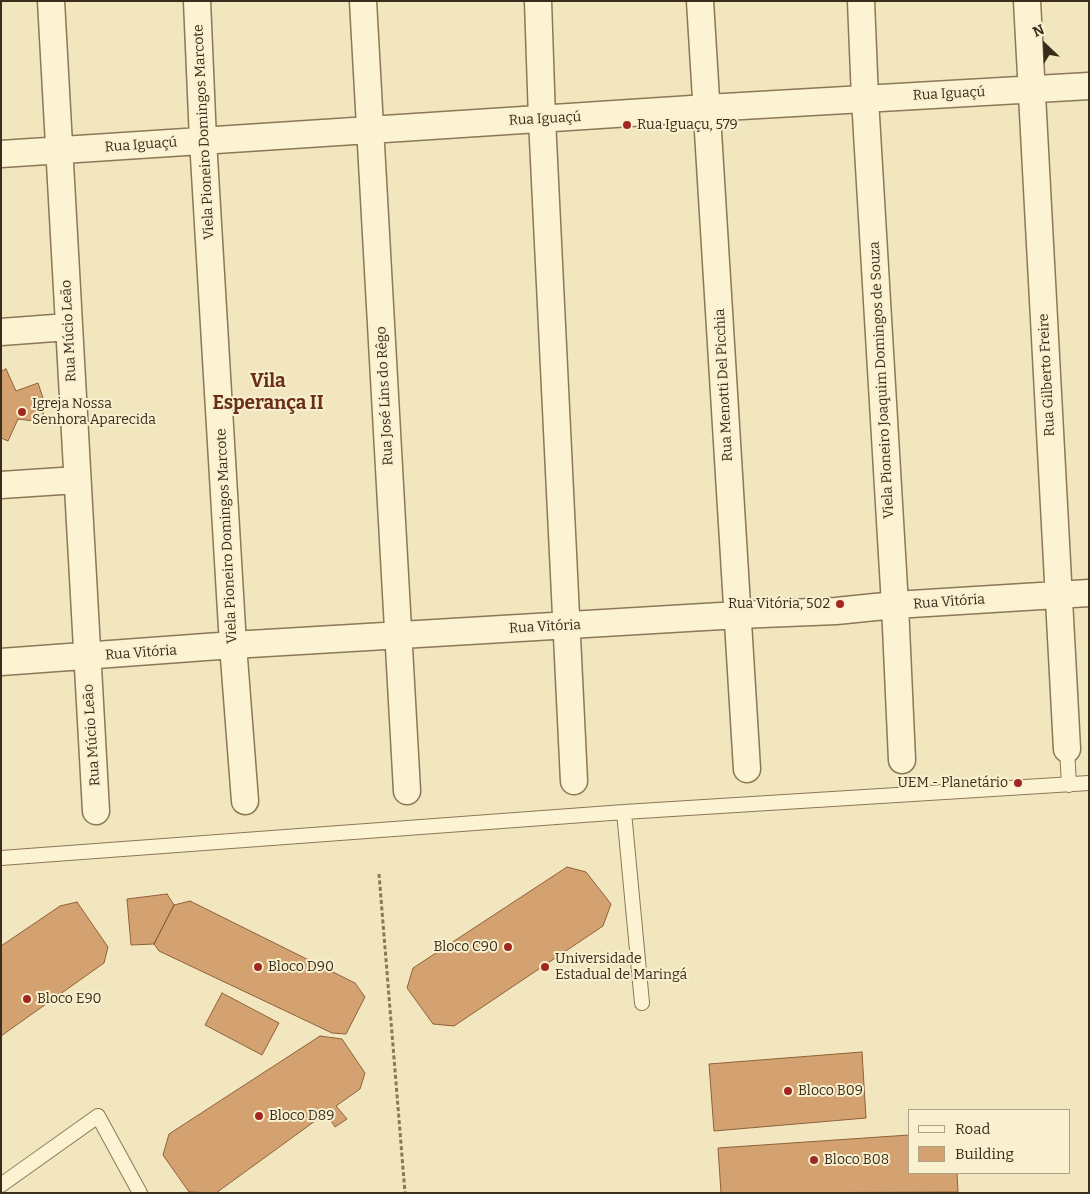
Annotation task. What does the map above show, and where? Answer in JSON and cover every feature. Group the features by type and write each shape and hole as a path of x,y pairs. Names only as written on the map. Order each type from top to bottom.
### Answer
{"street":[{"name":"Rua Múcio Leão","path":"50,1 96,811"},
{"name":"Viela Pioneiro Domingos Marcote","path":"197,1 203,140 233,646 245,801"},
{"name":"Rua José Lins do Rêgo","path":"363,1 407,791"},
{"path":"538,1 574,780"},
{"name":"Rua Menotti Del Picchia","path":"700,1 747,769"},
{"name":"Viela Pioneiro Joaquim Domingos de Souza","path":"861,1 902,760"},
{"name":"Rua Gilberto Freire","path":"1028,1 1067,749"},
{"name":"Rua Iguaçú","path":"1,154 707,108 1089,86"},
{"path":"1,332 68,327"},
{"path":"1,485 77,480"},
{"name":"Rua Vitória","path":"1,662 738,615 836,612 895,605 1089,593"}],"lane":[{"path":"1067,749 1069,785"},
{"path":"1,858 624,812 1089,783"},
{"path":"624,812 642,1003"},
{"path":"1,1185 98,1116 140,1193"}],"path":[{"path":"378,874 405,1193"}],"building":[{"name":"Igreja Nossa Senhora Aparecida","path":"6,369 16,391 38,383 45,404 42,422 18,419 8,441 1,438 1,371"},
{"name":"Bloco C90","path":"567,867 586,872 611,904 603,926 454,1026 433,1024 407,988 413,968"},
{"path":"167,894 174,905 154,944 131,945 127,899"},
{"name":"Bloco D90","path":"190,901 355,983 365,997 346,1034 332,1033 159,951 154,944 174,905"},
{"name":"Bloco E90","path":"77,902 108,947 104,963 1,1036 1,946 60,906"},
{"path":"222,993 279,1023 262,1055 205,1025"},
{"name":"Bloco D89","path":"320,1036 342,1039 365,1073 360,1089 336,1106 347,1119 335,1127 326,1113 216,1193 189,1192 163,1155 169,1134"},
{"name":"Bloco B09","path":"862,1052 866,1118 714,1131 709,1064"},
{"name":"Bloco B08","path":"908,1135 908,1174 957,1174 958,1192 721,1193 718,1148"}],"place":[{"name":"Rua Iguaçu, 579","path":"627,125"},
{"name":"Igreja Nossa Senhora Aparecida","path":"22,412"},
{"name":"Rua Vitória, 502","path":"840,604"},
{"name":"UEM - Planetário","path":"1018,783"},
{"name":"Bloco C90","path":"508,947"},
{"name":"Bloco D90","path":"258,967"},
{"name":"Universidade Estadual de Maringá","path":"545,967"},
{"name":"Bloco E90","path":"27,999"},
{"name":"Bloco B09","path":"788,1091"},
{"name":"Bloco D89","path":"259,1116"},
{"name":"Bloco B08","path":"814,1160"}],"district":[{"name":"Vila Esperança II","path":"268,393"}]}
